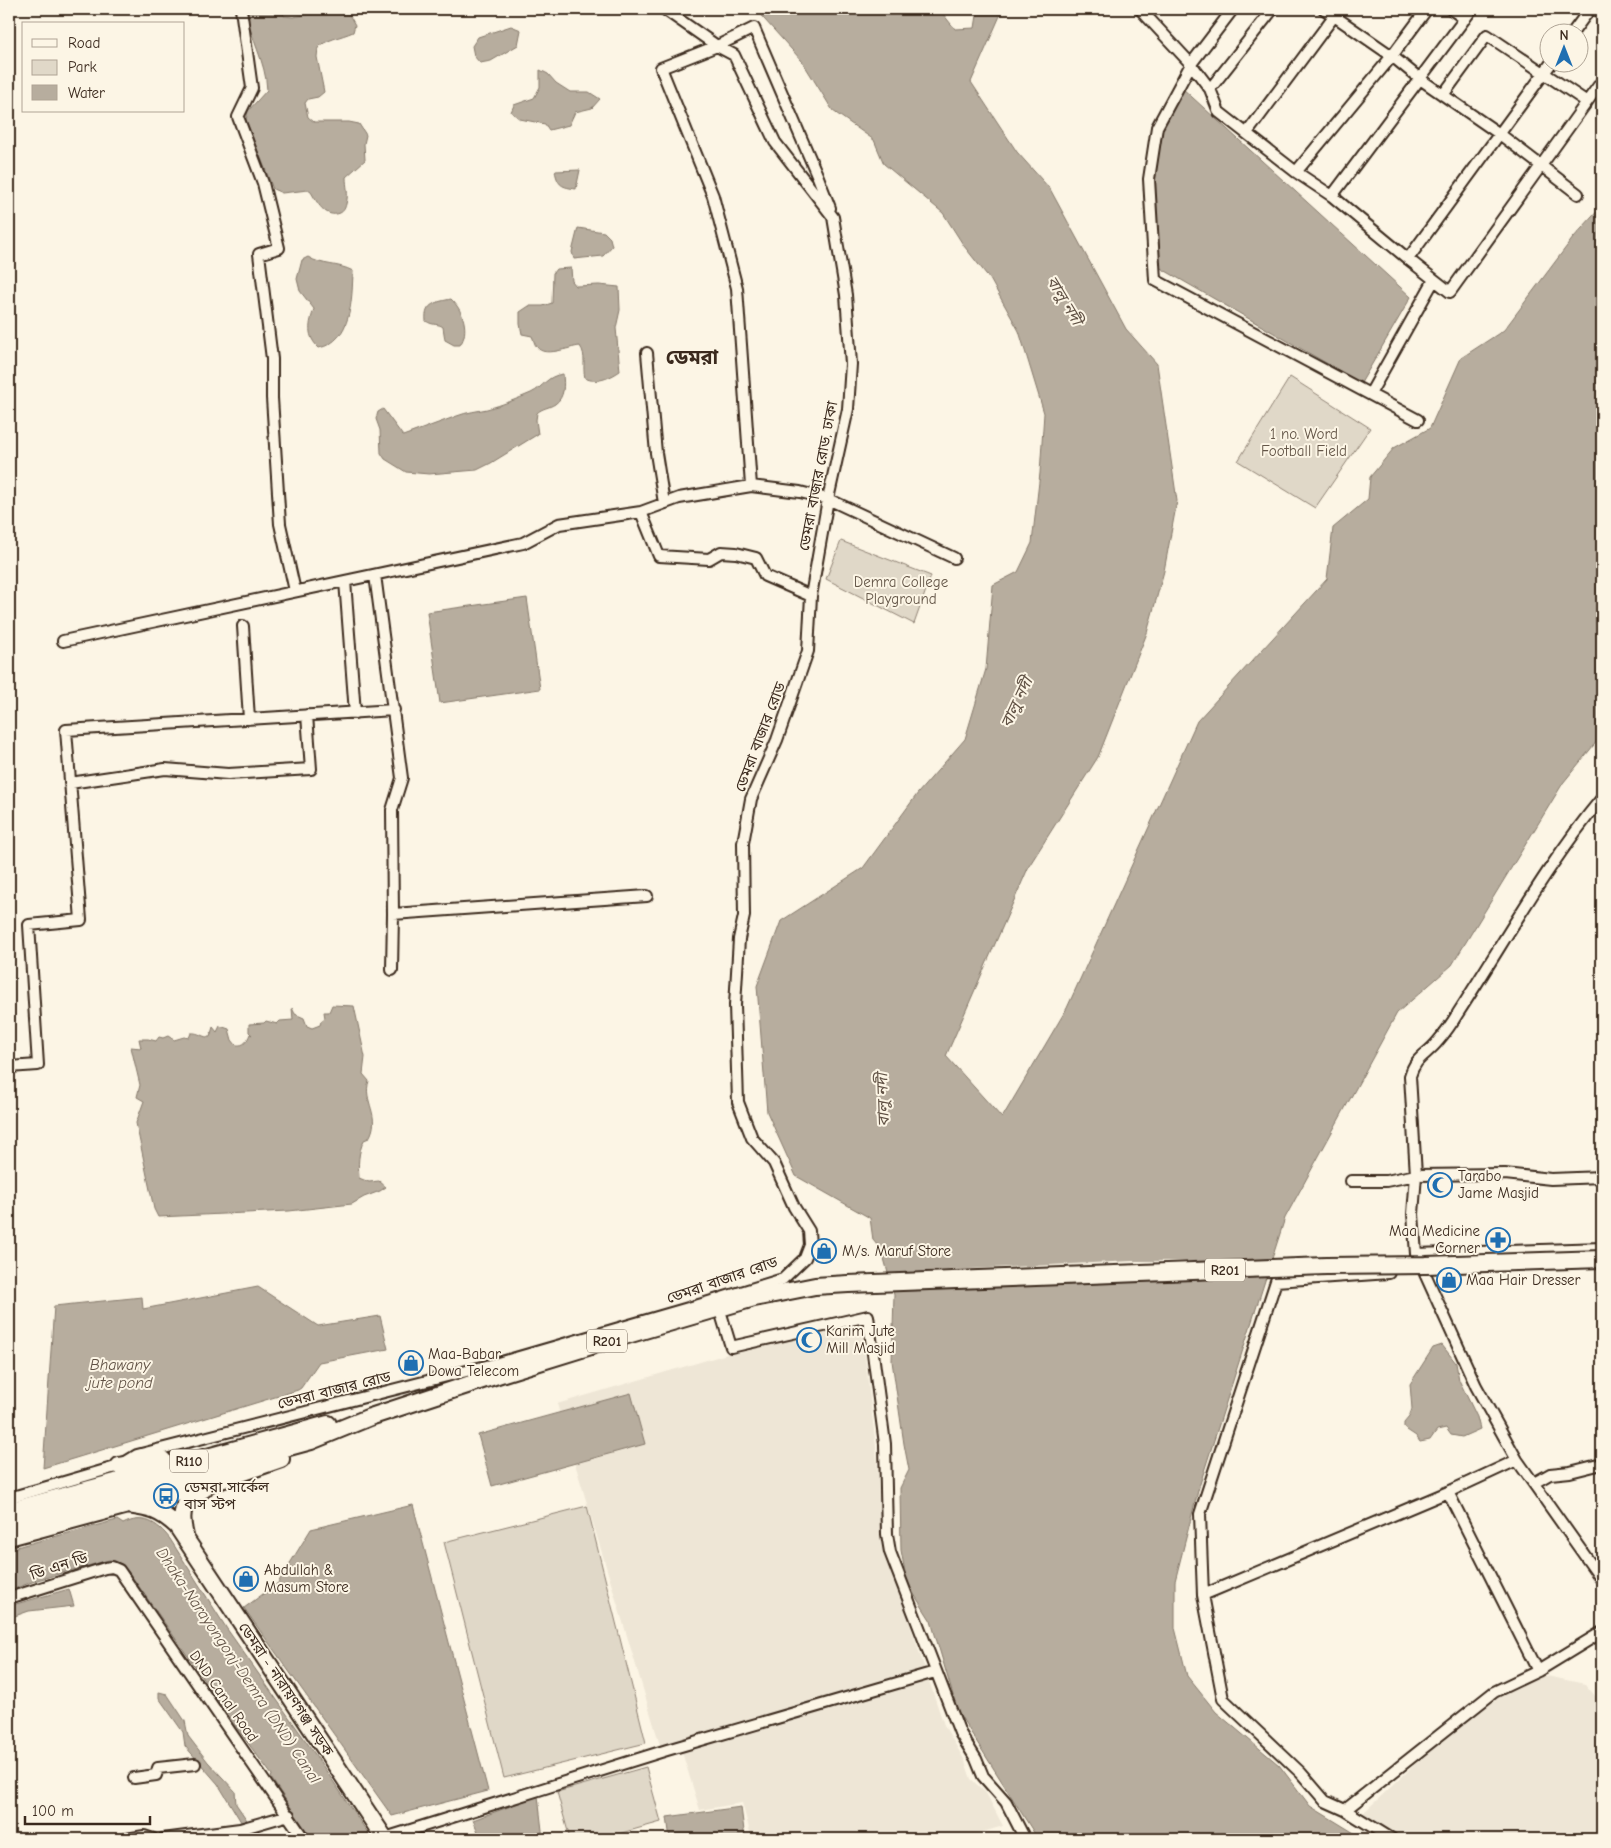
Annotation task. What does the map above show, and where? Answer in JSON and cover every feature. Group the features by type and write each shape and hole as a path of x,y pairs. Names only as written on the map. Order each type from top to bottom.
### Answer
{"main road":[{"name":"R201","path":"370,1417 617,1338 754,1298 792,1289 848,1284 1326,1266 1426,1265 1602,1259"},
{"name":"R110","path":"9,1523 311,1441 370,1417"},
{"name":"R110","path":"9,1511 225,1451 341,1421 370,1417"},
{"path":"9,1537 221,1480 285,1458 311,1441"},
{"path":"118,1466 225,1451"},
{"name":"ডেমরা - নারায়ণগঞ্জ সড়ক","path":"186,1538 181,1515 184,1507 193,1495 221,1480"},
{"name":"ডেমরা - নারায়ণগঞ্জ সড়ক","path":"128,1505 147,1507 165,1515 177,1526 385,1839"}],"street":[{"path":"241,9 252,88 238,117 263,183 279,248 259,254 272,359 272,398 280,524 295,591"},
{"name":"ডেমরা বাজার রোড, ঢাকা","path":"664,9 717,46 734,55 775,142 833,218 846,295 851,364 848,409 828,499 811,596"},
{"path":"1140,9 1191,64 1210,89 1219,112 1296,172 1332,196 1408,260 1450,292 1602,82"},
{"path":"1233,9 1191,64 1157,127 1150,179 1155,280 1418,420"},
{"path":"1210,89 1273,9"},
{"path":"1324,9 1501,135 1578,194"},
{"path":"1296,172 1392,56 1427,9"},
{"path":"1451,9 1465,19"},
{"path":"1332,196 1472,9"},
{"path":"1580,22 1590,9"},
{"path":"1594,9 1602,14"},
{"path":"1246,133 1334,16"},
{"path":"751,486 737,288 713,196 661,68 717,46 754,28 818,177 833,218"},
{"path":"1443,95 1488,35 1587,102"},
{"path":"1408,260 1544,74"},
{"path":"1370,394 1434,280"},
{"path":"647,353 656,452 664,503"},
{"path":"63,641 523,543 559,524 641,512 679,498 751,486 800,492 828,499 954,558"},
{"path":"641,512 658,556 709,559 721,552 736,553 756,558 765,576 811,596"},
{"path":"374,576 402,778 392,810 392,970"},
{"path":"345,581 355,713"},
{"name":"ডেমরা বাজার রোড","path":"9,1498 118,1466 137,1455 498,1363 702,1304 783,1279 805,1258 810,1245 809,1231 794,1207 774,1163 752,1138 738,1102 735,1005 739,939 744,916 743,843 750,799 777,740 808,651 811,596"},
{"path":"243,626 249,719"},
{"path":"9,1067 38,1065 29,925 81,920 66,730 394,710"},
{"path":"70,783 165,769 228,774 312,769 307,716"},
{"path":"1602,798 1580,825 1530,898 1438,1042 1414,1064 1410,1076 1416,1175 1413,1214 1416,1254 1476,1386 1517,1460 1602,1580"},
{"path":"393,914 647,896"},
{"path":"1351,1181 1386,1181 1416,1175 1504,1174 1551,1179 1602,1177"},
{"path":"1416,1254 1602,1248"},
{"path":"1392,1839 1345,1810 1325,1801 1301,1773 1222,1699 1203,1595 1200,1514 1276,1281 1424,1270"},
{"path":"722,1317 731,1347 868,1316 885,1444 890,1552 960,1733 976,1759 983,1776 1006,1802 1025,1839"},
{"path":"1203,1595 1448,1492 1517,1460"},
{"path":"1534,1483 1550,1474 1570,1472 1602,1464"},
{"path":"1448,1492 1538,1671"},
{"name":"ডি এন ডি","path":"9,1598 105,1568 112,1567 119,1570"},
{"name":"DND Canal Road","path":"119,1570 289,1814 304,1839"},
{"path":"1345,1810 1494,1692 1538,1671 1602,1632"},
{"path":"385,1839 667,1750 936,1672"},
{"path":"134,1778 156,1775 158,1768 195,1764"},
{"path":"163,1839 243,1828 289,1814"},
{"path":"126,1839 144,1836 153,1839"}],"shaded area":[{"path":"860,1315 876,1447 883,1545 944,1725 965,1761 971,1779 986,1793 1003,1826 959,1839 752,1839 742,1803 700,1810 682,1752 663,1755 557,1404"},
{"path":"1542,1675 1585,1684 1602,1704 1602,1839 1402,1839 1361,1815 1456,1726 1505,1691"}],"green space":[{"name":"1 no. Word Football Field","path":"1290,377 1370,428 1315,508 1238,461"},
{"name":"Demra College Playground","path":"841,541 931,576 914,624 826,579"},
{"path":"587,1506 646,1743 504,1778 444,1542"},
{"path":"646,1767 661,1822 600,1839 570,1839 557,1792"}],"water":[{"path":"246,9 282,9 284,16 293,17 312,14 313,9 346,9 355,25 353,32 329,41 318,48 317,57 324,92 318,97 308,99 305,103 308,117 314,122 349,122 359,124 366,135 364,144 365,160 346,177 347,200 344,209 340,213 330,214 326,212 308,190 282,193 273,189 246,120 248,111 267,90 264,69 250,29"},
{"name":"বালু নদী","path":"755,9 939,9 955,29 975,28 978,9 1003,9 971,82 1017,152 1050,189 1126,329 1157,364 1177,501 1164,571 1147,633 1098,757 1029,866 946,1056 1002,1118 1067,1008 1197,721 1327,579 1333,528 1368,499 1370,477 1394,448 1430,428 1461,358 1504,330 1573,238 1602,206 1602,735 1563,783 1452,965 1397,1013 1285,1218 1199,1487 1175,1581 1175,1628 1187,1676 1216,1712 1279,1765 1310,1806 1364,1839 1038,1839 958,1712 931,1621 907,1583 901,1550 900,1488 909,1470 892,1361 894,1295 882,1251 873,1240 870,1218 796,1176 767,1112 757,986 781,921 863,868 918,793 965,739 986,669 993,585 1018,572 1032,543 1040,473 1044,413 1019,331 990,279 964,246 943,213 884,164 874,140 833,111 802,61"},
{"path":"511,26 521,30 518,45 491,61 480,63 474,56 472,46 478,37"},
{"path":"540,70 548,74 556,83 570,92 589,92 600,99 592,108 575,112 569,125 549,130 545,124 520,119 511,112 514,105 534,98 540,87"},
{"path":"1181,87 1411,297 1361,383 1157,266 1151,185 1154,153 1166,113"},
{"path":"580,170 576,189 561,185 555,171"},
{"path":"578,228 604,232 610,238 612,246 603,256 574,259 572,252"},
{"path":"308,257 319,262 353,271 351,306 344,328 330,344 319,348 310,334 314,309 300,291 297,279 302,260"},
{"path":"571,268 572,281 576,286 599,285 619,287 620,310 616,328 620,371 603,379 589,380 585,378 584,358 580,346 545,352 536,346 532,336 522,334 520,312 529,306 543,306 552,303 553,273 556,269"},
{"path":"451,299 459,309 464,321 463,339 460,345 454,345 445,340 443,327 426,321 427,310 432,304"},
{"path":"563,374 564,386 561,398 555,404 537,413 538,434 477,470 429,474 406,472 385,459 381,453 380,430 376,419 378,412 383,409 403,436 461,415 515,400 535,391 549,379"},
{"path":"527,598 540,689 440,703 427,612"},
{"path":"332,1005 354,1006 365,1057 363,1074 369,1081 368,1095 374,1123 369,1138 364,1140 361,1149 359,1178 369,1182 379,1181 386,1187 352,1204 289,1211 158,1217 154,1209 136,1123 144,1101 137,1097 140,1085 131,1047 141,1048 139,1039 156,1041 159,1037 168,1036 174,1040 184,1037 189,1038 191,1033 210,1037 213,1027 217,1032 220,1026 229,1029 232,1040 236,1045 242,1045 247,1041 250,1034 252,1035 249,1032 249,1024 264,1023 266,1021 277,1024 280,1021 293,1020 292,1008 295,1014 304,1018 307,1026 312,1028 320,1025 321,1021 325,1018 324,1012 329,1012"},
{"name":"Bhawany jute pond","path":"258,1287 318,1326 380,1316 388,1349 319,1362 298,1390 43,1468 54,1306 142,1297 143,1309"},
{"path":"1442,1345 1456,1363 1459,1380 1477,1417 1480,1429 1462,1437 1451,1435 1446,1428 1437,1430 1430,1440 1420,1442 1416,1436 1404,1428 1404,1423 1412,1409 1410,1384 1433,1348"},
{"path":"631,1393 645,1444 492,1486 478,1435"},
{"path":"413,1505 488,1791 392,1816 244,1608 278,1583 311,1529"},
{"name":"Dhaka-Narayongonj-Demra (DND) Canal","path":"117,1520 123,1524 137,1520 149,1521 160,1528 170,1539 227,1629 372,1839 312,1839 271,1778 272,1775 226,1714 128,1571 119,1563 109,1560 37,1580 9,1591 9,1549"},
{"path":"69,1589 74,1606 29,1611 9,1618 9,1606"},
{"path":"159,1692 167,1694 185,1721 188,1736 208,1762 235,1791 236,1804 253,1829 279,1839 256,1839 246,1830 218,1784 185,1746 183,1732 159,1698"},
{"path":"538,1796 543,1839 481,1839 473,1820"},
{"path":"741,1807 745,1839 670,1839 667,1817"}],"pier":[{"path":"1133,1261 1274,1261 889,1286 886,1273"}],"place":[{"name":"Tarabo Jame Masjid","path":"1440,1185"},
{"name":"Maa Medicine Corner","path":"1498,1240"},
{"name":"M/s. Maruf Store","path":"824,1251"},
{"name":"Maa Hair Dresser","path":"1449,1280"},
{"name":"Karim Jute Mill Masjid","path":"809,1340"},
{"name":"Maa-Babar Dowa Telecom","path":"411,1363"},
{"name":"ডেমরা সার্কেল বাস স্টপ","path":"166,1496"},
{"name":"Abdullah & Masum Store","path":"246,1579"}],"district":[{"name":"ডেমরা","path":"692,357"}]}
